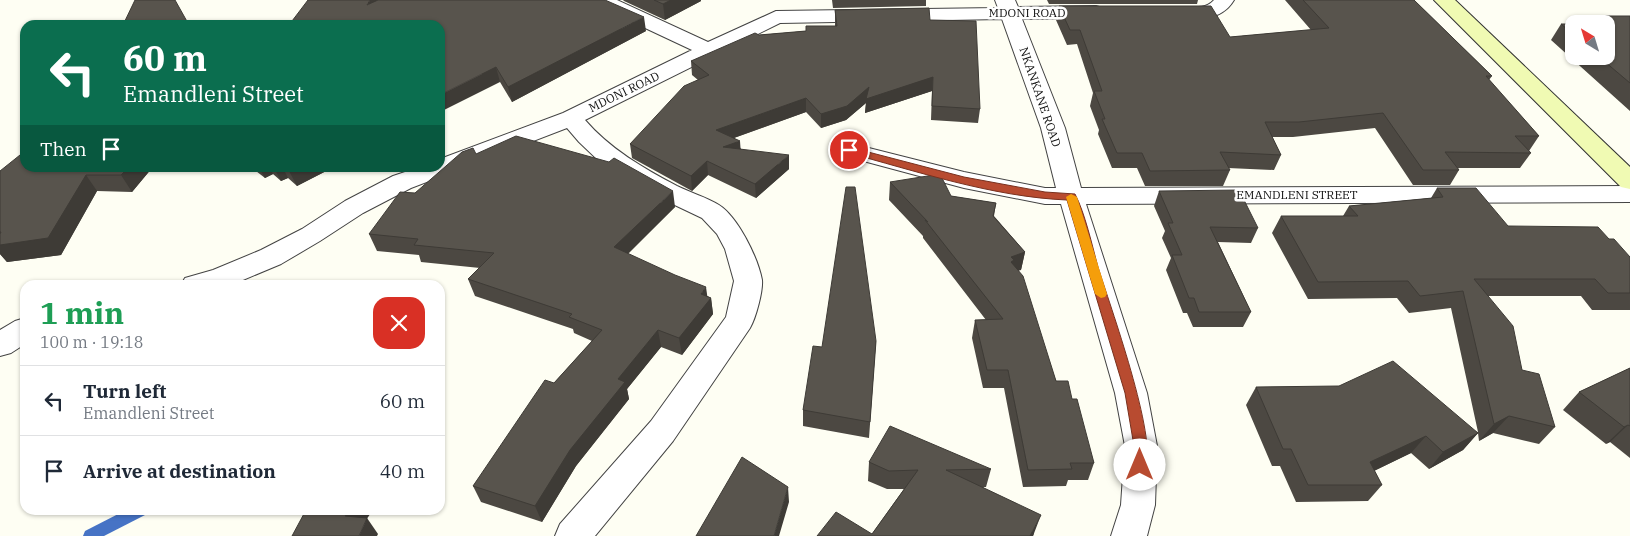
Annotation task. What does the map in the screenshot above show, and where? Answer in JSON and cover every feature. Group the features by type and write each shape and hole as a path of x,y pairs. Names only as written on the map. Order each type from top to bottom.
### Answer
{"street":[{"path":"601,0 710,51"},
{"path":"1162,12 1210,12 1222,5 1224,0"},
{"path":"1444,0 1630,181"},
{"name":"MDONI ROAD","path":"573,536 662,431 740,320 748,281 738,249 727,229 711,212 668,192 609,157 587,137 571,118 710,51 774,8 1007,6 1114,12"},
{"name":"NKANKANE ROAD","path":"1007,6 1053,128 1071,196 1131,393 1141,446 1138,505 1129,536"},
{"path":"445,166 571,118"},
{"name":"EMANDLENI STREET","path":"849,150 964,180 1045,196 1630,194"},
{"path":"214,280 271,257 311,235 354,206 402,182 428,172"},
{"path":"0,345 20,332"}],"building":[{"path":"135,0 175,0 186,20 125,20"},
{"path":"308,0 370,0 367,5 378,0 605,0 644,17 508,87 496,67 445,92 445,20 293,20"},
{"path":"654,0 671,0 663,4"},
{"path":"1303,0 1414,0 1492,76 1486,76 1539,136 1515,136 1531,153 1445,152 1459,170 1423,170 1383,113 1299,122 1265,122 1281,155 1220,152 1230,170 1150,171 1142,153 1117,153 1102,119 1105,119 1094,91 1102,91 1080,30 1070,30 1059,6 1211,6 1230,37 1329,28"},
{"path":"929,8 930,20 976,21 980,109 932,106 933,77 866,99 869,87 847,106 821,114 806,98 716,130 740,141 723,147 789,155 755,184 707,161 691,176 630,144 684,86 709,75 691,61 755,33 759,35 806,31 806,26 837,26 835,10"},
{"path":"1615,16 1630,16 1630,83 1609,65 1615,65"},
{"path":"516,136 609,162 614,158 673,191 614,247 706,287 701,294 711,298 679,338 658,330 618,379 625,382 570,450 535,506 473,486 545,380 554,383 602,330 569,317 572,314 468,279 494,253 414,245 418,239 369,234 400,192 415,193 439,172 445,172 445,167 462,152 473,148 476,154"},
{"path":"20,155 20,172 124,172 121,175 86,175 48,238 0,245 0,171"},
{"path":"940,174 951,196 996,203 993,216 1025,252 1011,257 1014,260 1011,262 1023,276 1056,381 1068,381 1072,399 1077,399 1094,463 1070,463 1072,469 1028,470 1008,370 987,370 975,320 1003,319 925,220 928,222 890,182"},
{"path":"846,187 855,187 876,341 870,422 803,410 813,346 822,347"},
{"path":"1437,188 1476,188 1508,226 1598,227 1609,239 1614,239 1630,257 1630,293 1608,293 1595,279 1474,279 1513,326 1522,370 1539,374 1555,427 1509,416 1494,424 1463,291 1420,296 1408,281 1318,282 1281,216 1358,216 1349,206 1443,197"},
{"path":"1239,190 1258,228 1210,227 1251,312 1199,312 1194,298 1189,298 1172,255 1182,255 1168,223 1173,223 1159,191"},
{"path":"1393,361 1478,433 1443,452 1426,436 1370,462 1382,485 1308,485 1291,449 1283,449 1256,387 1339,386"},
{"path":"1630,368 1630,426 1624,427 1579,392"},
{"path":"890,426 991,469 946,470 1041,515 1030,536 817,536 836,512 872,534 918,470 889,471 869,462"},
{"path":"742,457 788,487 774,536 696,536"},
{"path":"303,515 346,515 367,518 359,536 292,536"}],"waterway":[{"path":"90,536 130,515"}],"slow traffic":[{"path":"1071,197 1101,294"}],"route":[{"path":"849,150 964,180 1045,196 1071,196 1131,393 1141,446 1140,465"}]}
